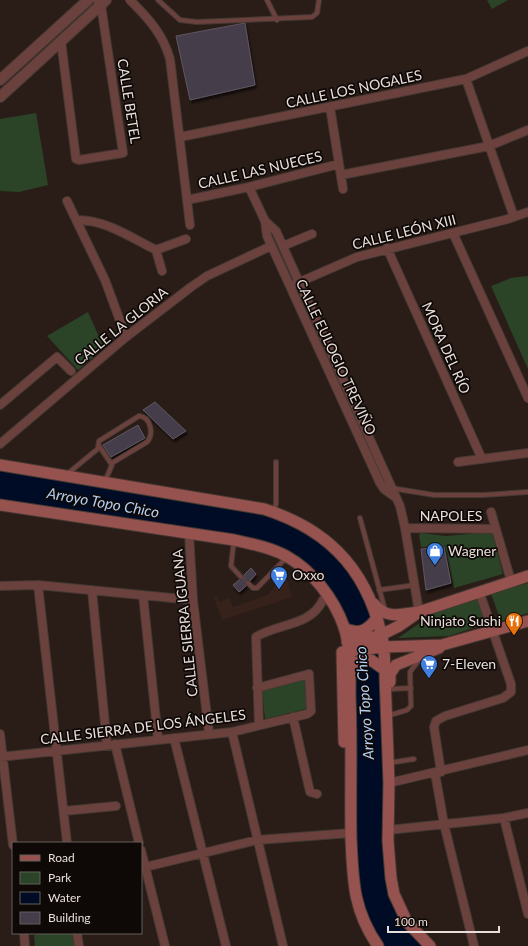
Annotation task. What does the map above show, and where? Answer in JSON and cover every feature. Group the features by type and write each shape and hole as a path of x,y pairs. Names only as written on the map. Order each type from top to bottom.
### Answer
{"main road":[{"path":"0,465 104,483 246,504 294,519 312,529 335,548 356,573 369,597 380,610 378,619 382,668 388,694"},
{"path":"0,505 259,545 288,557 315,580 327,594 349,641 351,666 351,833 355,898 366,925 378,946"},
{"path":"298,565 324,600 336,625 342,649 343,728 346,760 350,774"},
{"path":"349,641 354,632 362,631 378,619 419,612 528,576"},
{"path":"380,642 419,612"},
{"path":"430,946 407,922 394,894 391,878 388,830 389,784 387,716 388,694 392,669 396,665 442,645 528,621"},
{"path":"349,641 442,645"},
{"path":"351,666 361,660 371,660 382,668"}],"street":[{"path":"130,0 149,19 167,48 170,59 190,225"},
{"path":"0,80 85,1"},
{"path":"0,97 101,2"},
{"name":"CALLE BETEL","path":"61,41 76,159 80,160 123,153 101,2"},
{"name":"CALLE LOS NOGALES","path":"180,137 466,79 528,51"},
{"path":"466,79 514,217"},
{"path":"330,107 343,189"},
{"path":"341,176 489,146 528,130"},
{"name":"CALLE LAS NUECES","path":"187,200 249,187 339,164"},
{"name":"CALLE EULOGIO TREVIÑO","path":"249,187 265,221 265,232 337,393 388,488 400,506 406,528 419,612"},
{"path":"67,201 107,284 126,337"},
{"name":"CALLE LEÓN XIII","path":"290,286 345,261 387,248 453,233 528,212"},
{"path":"77,220 88,220 104,224 156,250 186,239"},
{"name":"CALLE EULOGIO TREVIÑO","path":"265,221 275,229 283,246 348,388 388,488"},
{"path":"453,233 528,398"},
{"path":"283,246 312,234"},
{"name":"CALLE LA GLORIA","path":"0,444 126,337 201,280 271,246"},
{"name":"MORA DEL RÍO","path":"387,248 482,459"},
{"path":"156,250 162,271"},
{"path":"1,401 57,357 71,371"},
{"path":"337,393 348,388"},
{"path":"458,462 528,453"},
{"path":"491,512 511,581"},
{"name":"NAPOLES","path":"406,528 496,528"},
{"name":"CALLE SIERRA IGUANA","path":"189,534 193,600 209,733"},
{"path":"0,586 38,585 193,600"},
{"path":"38,585 67,842"},
{"path":"92,590 111,745 139,842"},
{"path":"474,946 444,824 434,727 436,721 445,716 503,698 511,692 511,684 479,591"},
{"path":"143,595 158,740"},
{"path":"259,725 256,637 307,618 317,611 324,600"},
{"name":"CALLE SIERRA DE LOS ÁNGELES","path":"1,757 209,733 232,732 307,714 311,711 309,674 257,688"},
{"path":"293,717 313,793"},
{"path":"232,732 283,946"},
{"path":"0,734 1,757 13,842"},
{"path":"174,738 226,946"},
{"path":"389,784 528,750"},
{"path":"64,812 113,806"},
{"path":"388,830 504,818 528,813"},
{"path":"504,818 528,914"},
{"path":"165,946 143,867 257,840 351,833"},
{"path":"24,934 25,946"},
{"path":"77,934 79,946"}],"lane":[{"path":"158,0 180,20 187,21 312,18 317,13 319,0"},
{"path":"267,0 277,20"},
{"path":"64,476 98,448 99,441 122,425 139,416 144,418 152,432 151,438 147,442 112,463 104,483"},
{"path":"98,448 101,448 112,463"},
{"path":"274,512 276,503 276,462"},
{"path":"388,488 434,495 483,495 528,492"},
{"path":"360,518 379,590 378,619"},
{"path":"234,540 231,566 241,577"},
{"path":"248,583 253,588 257,588 288,557"},
{"path":"379,590 414,585"},
{"path":"387,716 403,712 411,706 410,672 415,663 426,653"},
{"path":"388,694 411,688"},
{"path":"388,763 414,759"}],"shaded area":[{"path":"287,580 292,597 222,620 214,597 217,596 219,602 230,598 233,607 268,595 277,583"}],"green space":[{"path":"487,0 508,0 492,9"},
{"path":"36,113 48,185 19,192 0,191 0,119"},
{"path":"528,276 528,369 491,286 511,278"},
{"path":"88,312 104,348 78,370 47,336"},
{"path":"492,532 503,574 454,588 445,546 421,547 419,535 421,533 446,536"},
{"path":"528,583 528,613 501,621 491,594"},
{"path":"478,598 485,624 449,636 398,638 437,611"},
{"path":"308,678 310,708 265,719 262,691"},
{"path":"74,934 75,946 35,946 34,935"}],"water":[{"name":"Arroyo Topo Chico","path":"0,464 274,512 340,553 377,618 394,894 430,946 378,946 359,911 347,642 327,594 275,550 0,505"}],"building":[{"path":"245,23 255,85 190,100 176,36"},
{"path":"155,402 186,431 173,439 143,410"},
{"path":"138,425 145,438 111,457 103,445"},
{"name":"Wagner","path":"444,547 451,583 426,590 421,549"},
{"name":"Oxxo","path":"251,568 256,574 250,581 245,581 246,586 239,592 233,585 239,580 244,579 244,575"}],"place":[{"name":"Wagner","path":"435,566"},
{"name":"Oxxo","path":"279,590"},
{"name":"Ninjato Sushi","path":"514,636"},
{"name":"7-Eleven","path":"429,679"}]}
